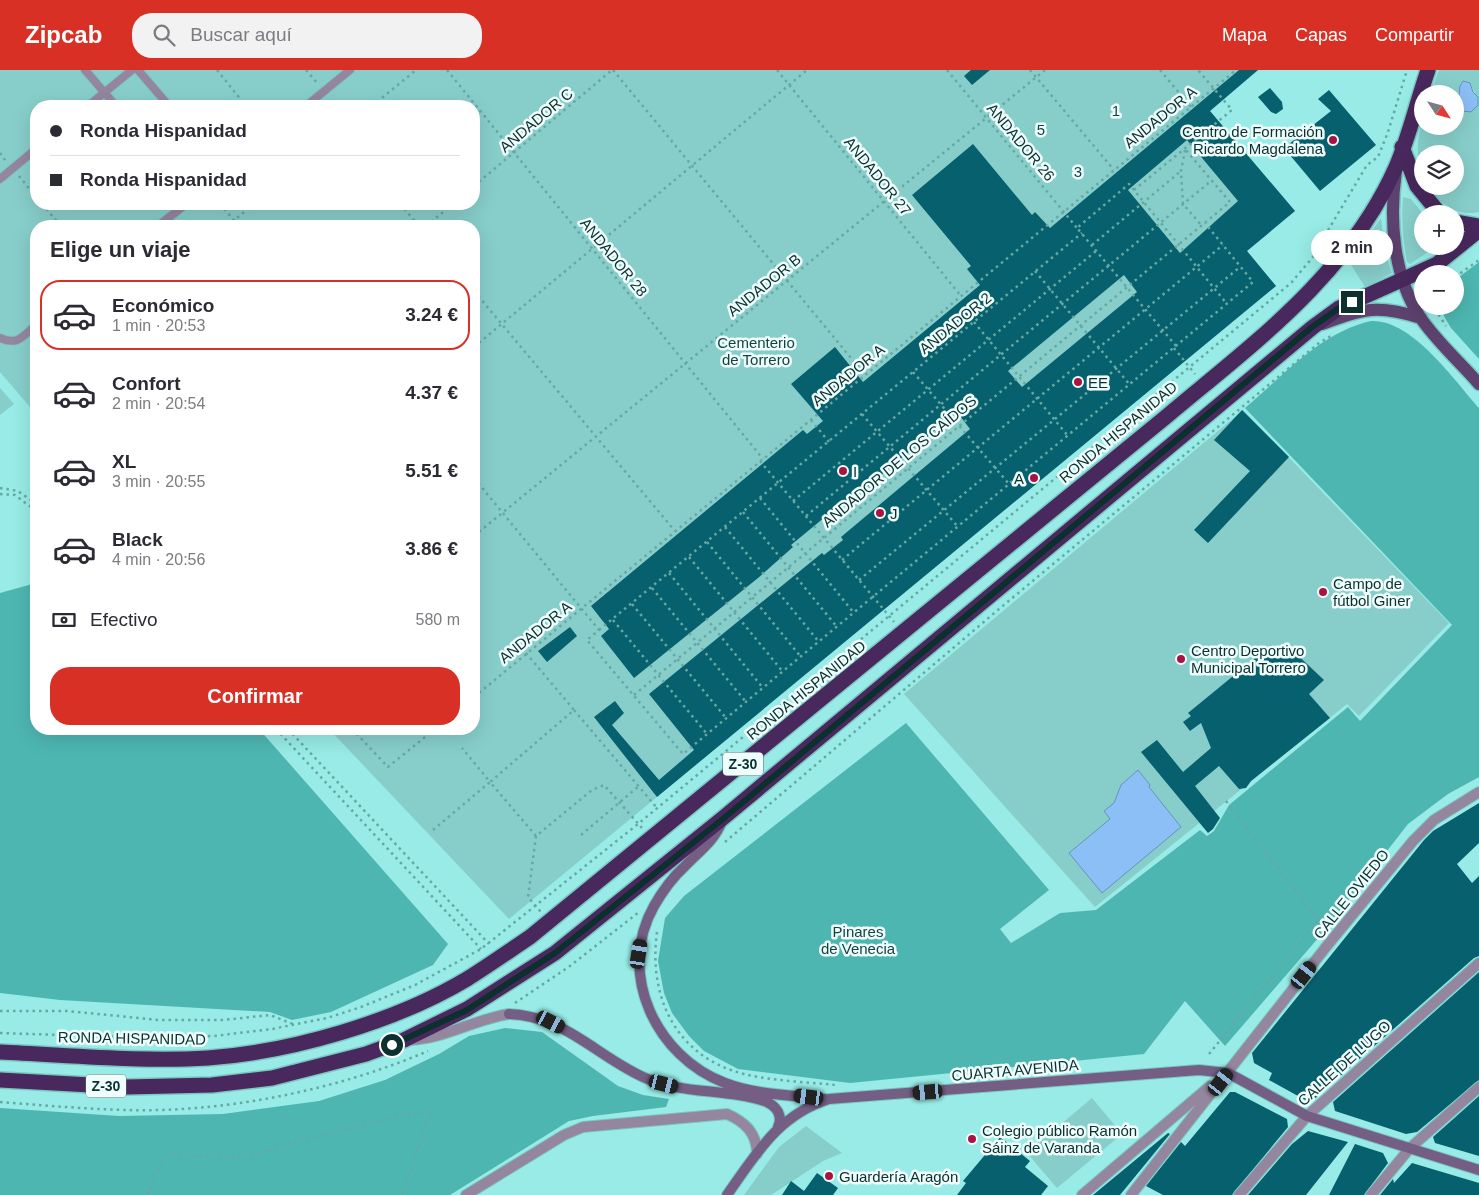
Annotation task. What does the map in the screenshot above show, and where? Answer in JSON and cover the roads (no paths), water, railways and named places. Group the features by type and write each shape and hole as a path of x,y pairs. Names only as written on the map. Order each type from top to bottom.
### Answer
{"highway":[{"name":"RONDA HISPANIDAD","path":"0,1052 193,1058 264,1050 313,1040 364,1026 422,1002 465,980 550,922 1272,328 1321,281 1360,230 1396,166 1428,70"},
{"path":"1402,148 1416,186 1432,205"},
{"path":"1464,224 1479,226"},
{"name":"Z-30","path":"0,1080 127,1087 212,1085 272,1078 366,1054 404,1040 467,1010 534,967 724,818 1312,327 1339,308 1404,280 1449,256 1479,230"}],"main road":[{"path":"1396,166 1392,210 1393,229 1404,280 1421,318 1479,384"},
{"path":"1312,327 1368,309 1391,310 1421,318"}],"street":[{"name":"CALLE OVIEDO","path":"1131,1195 1333,938 1424,829 1444,812 1479,792"},
{"path":"724,818 713,839 677,874 654,905 648,919 639,954 642,990 648,1009 658,1029 672,1048 690,1064 713,1078 750,1090 829,1099"},
{"name":"CALLE DE LUGO","path":"1239,1195 1307,1116 1479,963"},
{"path":"404,1040 428,1038 487,1018 509,1014 536,1017 566,1029 606,1057 645,1078 681,1089 767,1102 775,1107 779,1114 778,1127"},
{"name":"CUARTA AVENIDA","path":"727,1195 778,1127 799,1112 829,1099 1199,1070 1228,1073"},
{"path":"1228,1073 1307,1116 1479,1170"},
{"path":"1082,1195 1210,1086"},
{"path":"1371,1195 1410,1148 1479,1087"},
{"path":"466,1195 564,1135 589,1125 727,1114 739,1119 748,1127 755,1137 757,1154"}],"lane":[{"path":"85,70 110,100"},
{"path":"95,100 132,70"},
{"path":"138,70 164,100"},
{"path":"313,100 350,70"},
{"path":"0,178 30,154"},
{"path":"166,220 178,210"},
{"path":"0,338 9,342 16,341 30,330"}],"place":[{"name":"Centro de Formación Ricardo Magdalena","path":"1333,140"},
{"name":"EE","path":"1078,382"},
{"name":"I","path":"843,471"},
{"name":"A","path":"1034,478"},
{"name":"J","path":"880,513"},
{"name":"Campo de fútbol Giner","path":"1323,592"},
{"name":"Centro Deportivo Municipal Torrero","path":"1181,659"},
{"name":"Colegio público Ramón Sáinz de Varanda","path":"972,1139"},
{"name":"Guardería Aragón","path":"829,1176"}],"park label":[{"name":"1","path":"1116,110"},
{"name":"5","path":"1041,129"},
{"name":"3","path":"1078,171"},
{"name":"Cementerio de Torrero","path":"756,350"},
{"name":"Pinares de Venecia","path":"858,940"}]}
